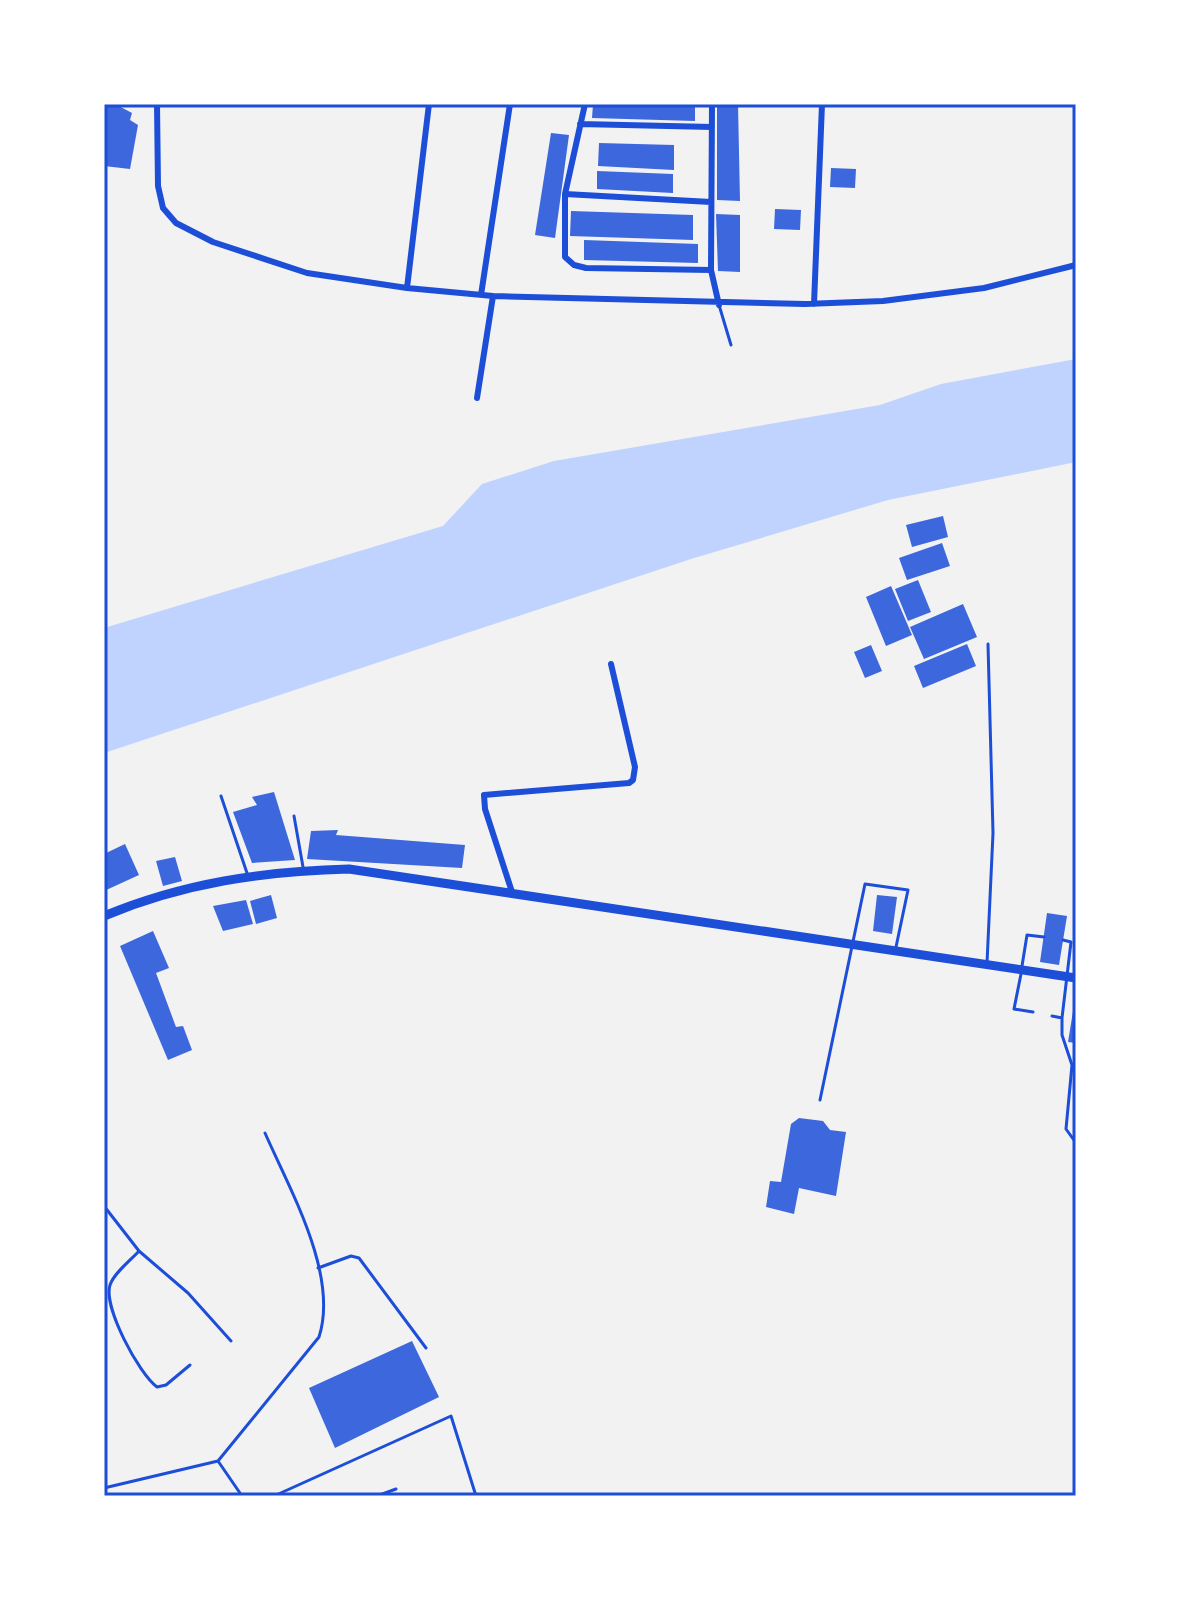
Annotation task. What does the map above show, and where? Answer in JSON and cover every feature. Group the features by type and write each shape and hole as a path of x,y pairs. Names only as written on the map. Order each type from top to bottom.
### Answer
{"main road":[{"path":"104,916 156,894 248,876 349,869 1072,978"}],"street":[{"path":"157,104 158,186 163,208 176,223 213,242 307,273 407,288 493,296 719,305 883,301 984,288 1076,265"},
{"path":"407,288 429,104"},
{"path":"481,295 510,104"},
{"path":"585,104 565,194 565,257 574,265 586,268 711,270"},
{"path":"712,104 711,270 719,305"},
{"path":"814,304 822,104"},
{"path":"580,124 712,127"},
{"path":"565,194 711,202"},
{"path":"477,398 493,296"},
{"path":"512,892 485,809 484,795 491,792 629,783 633,780 635,767 611,664"}],"lane":[{"path":"719,305 731,345"},
{"path":"987,963 993,833 988,644"},
{"path":"221,796 248,876"},
{"path":"294,816 303,870"},
{"path":"820,1100 865,884 908,890 895,950"},
{"path":"1033,1012 1014,1009 1027,935 1044,937"},
{"path":"1063,940 1071,942 1072,978 1062,1018 1062,1035 1072,1065 1066,1129 1076,1143"},
{"path":"1052,1016 1062,1018"},
{"path":"104,1480 106,1488 218,1461 319,1337 323,1324 323,1294 317,1269 300,1212 265,1133"},
{"path":"104,1206 139,1251 188,1293 231,1341"},
{"path":"139,1251 112,1281 109,1289 108,1298 120,1331 144,1373 157,1387 166,1385 190,1365"},
{"path":"317,1269 351,1256 359,1258 426,1348"},
{"path":"274,1496 451,1416 476,1496"},
{"path":"218,1461 242,1496"},
{"path":"377,1496 396,1489"}],"water":[{"path":"1076,359 1076,462 888,500 691,559 104,753 104,628 443,526 482,484 554,461 880,405 941,384"}],"building":[{"path":"104,104 115,104 132,113 130,120 138,125 130,169 104,166"},
{"path":"593,104 695,104 695,121 592,118"},
{"path":"717,104 738,104 740,201 717,200"},
{"path":"551,133 569,135 555,238 535,235"},
{"path":"599,143 674,145 674,170 598,166"},
{"path":"831,168 856,169 855,188 830,187"},
{"path":"597,171 673,174 673,193 597,189"},
{"path":"775,209 801,210 800,230 774,229"},
{"path":"571,211 693,215 693,240 570,236"},
{"path":"716,214 740,215 740,272 718,271"},
{"path":"584,240 698,244 698,263 584,260"},
{"path":"943,516 948,537 912,547 906,525"},
{"path":"942,543 950,566 907,580 899,558"},
{"path":"918,580 931,612 908,621 895,589"},
{"path":"891,586 912,635 886,646 866,597"},
{"path":"963,604 977,637 924,659 910,627"},
{"path":"967,644 976,666 923,688 914,666"},
{"path":"871,645 882,671 865,678 854,652"},
{"path":"274,792 295,860 252,863 233,812 257,805 252,797"},
{"path":"338,830 336,835 465,845 462,868 307,859 311,831"},
{"path":"125,844 139,875 104,891 104,854"},
{"path":"175,857 182,881 163,886 156,861"},
{"path":"271,895 277,918 256,924 250,901"},
{"path":"877,895 897,897 892,934 873,931"},
{"path":"246,900 253,924 223,931 213,906"},
{"path":"1047,913 1067,916 1059,965 1040,962"},
{"path":"153,931 169,968 156,973 176,1027 183,1026 192,1050 168,1060 120,946"},
{"path":"1074,1005 1076,1043 1068,1042"},
{"path":"799,1118 823,1121 830,1130 846,1132 836,1196 799,1188 794,1214 766,1207 770,1181 781,1182 791,1124"},
{"path":"412,1341 439,1397 335,1448 309,1388"}]}
